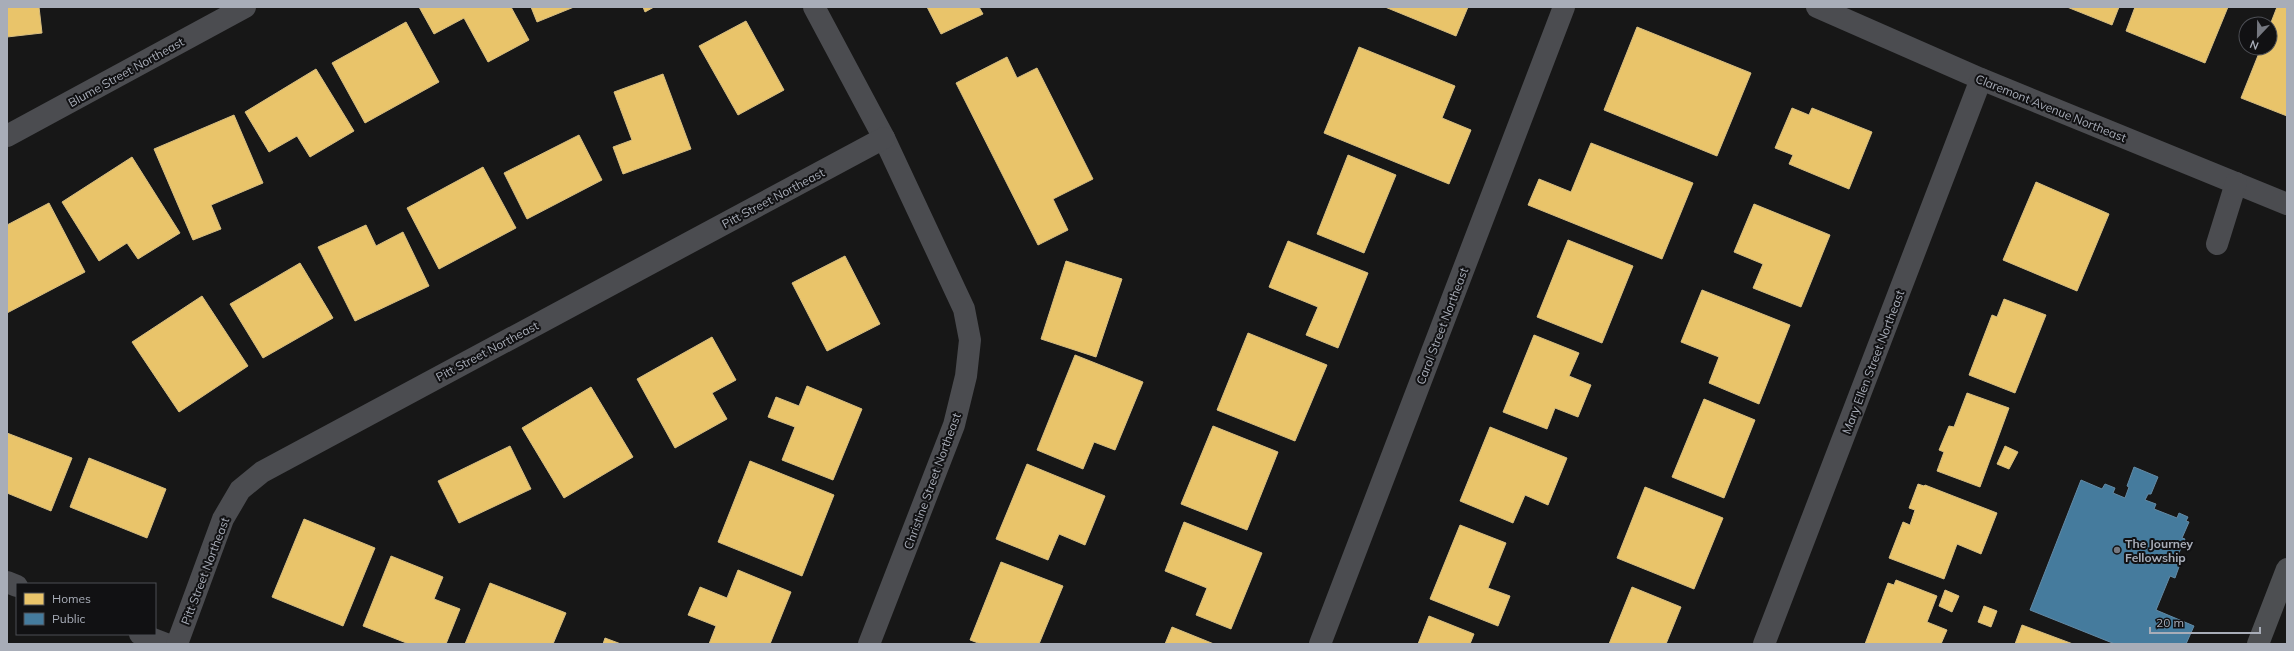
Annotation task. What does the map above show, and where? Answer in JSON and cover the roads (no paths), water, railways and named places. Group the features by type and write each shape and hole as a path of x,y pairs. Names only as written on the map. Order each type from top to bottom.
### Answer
{"main road":[{"path":"2258,644 2287,569"}],"street":[{"name":"Blume Street Northeast","path":"7,136 244,7"},
{"name":"Christine Street Northeast","path":"814,7 884,138 964,309 970,340 966,376 954,425 870,644"},
{"name":"Carol Street Northeast","path":"1320,644 1564,7"},
{"name":"Claremont Avenue Northeast","path":"1817,7 1981,79 2287,204"},
{"name":"Mary Ellen Street Northeast","path":"1764,644 1981,79"},
{"name":"Pitt Street Northeast","path":"177,644 223,519 240,490 262,472 884,138"},
{"path":"2217,244 2236,183"},
{"path":"143,635 166,644"}],"place":[{"name":"The Journey Fellowship","path":"2117,550"}]}
